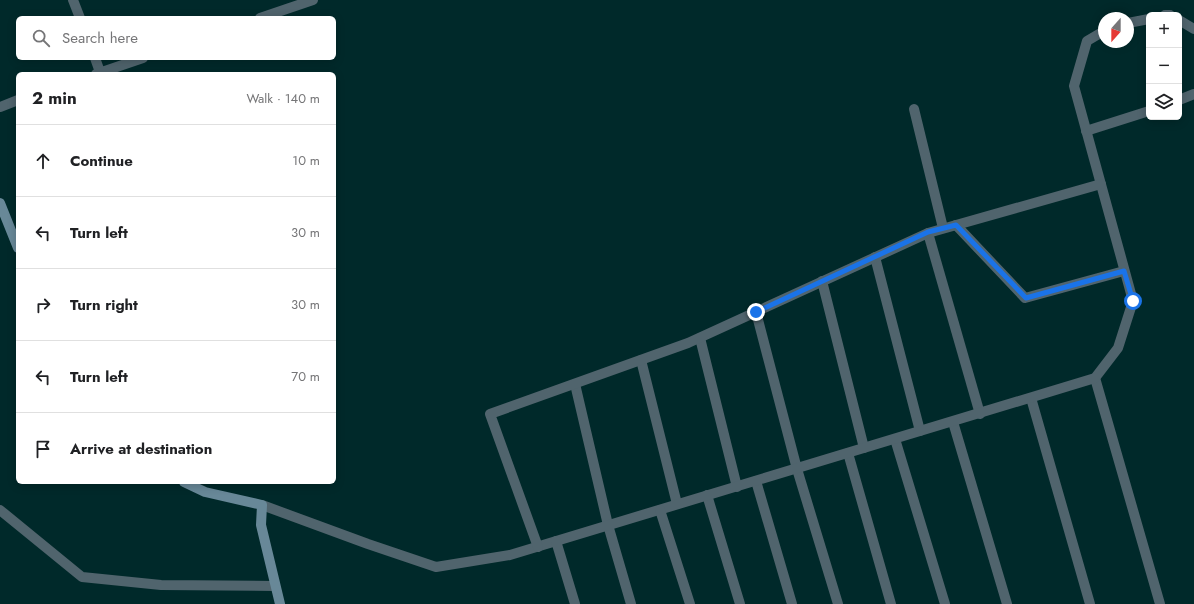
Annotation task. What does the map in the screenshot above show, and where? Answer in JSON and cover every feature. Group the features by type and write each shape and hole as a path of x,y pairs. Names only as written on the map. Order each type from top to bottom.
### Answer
{"street":[{"path":"73,0 79,16"},
{"path":"266,16 313,0"},
{"path":"1134,23 1146,20"},
{"path":"1182,22 1194,29"},
{"path":"188,484 205,492 262,505 368,544 436,566 510,555 1095,378 1118,348 1133,301 1074,86 1087,41 1098,35"},
{"path":"95,60 98,72"},
{"path":"101,72 137,60"},
{"path":"1182,99 1194,94"},
{"path":"0,107 16,101"},
{"path":"914,109 943,228"},
{"path":"1086,131 1146,112"},
{"path":"538,546 490,414 700,338 928,232 1100,184"},
{"path":"0,203 16,243"},
{"path":"956,225 1026,298 1124,271"},
{"path":"928,232 980,414"},
{"path":"875,257 920,431"},
{"path":"822,281 864,448"},
{"path":"756,312 797,469 838,604"},
{"path":"700,338 737,487"},
{"path":"642,360 677,504"},
{"path":"1095,378 1160,604"},
{"path":"575,384 608,525 631,604"},
{"path":"1030,398 1090,604"},
{"path":"953,422 1007,604"},
{"path":"895,439 945,604"},
{"path":"848,453 891,604"},
{"path":"756,481 792,604"},
{"path":"707,496 740,604"},
{"path":"262,505 261,525 280,604"},
{"path":"0,510 82,577 161,585 275,586"},
{"path":"660,510 690,604"},
{"path":"556,541 575,604"}],"route":[{"path":"756,312 928,232 956,225 1026,298 1124,271 1133,301"}]}
